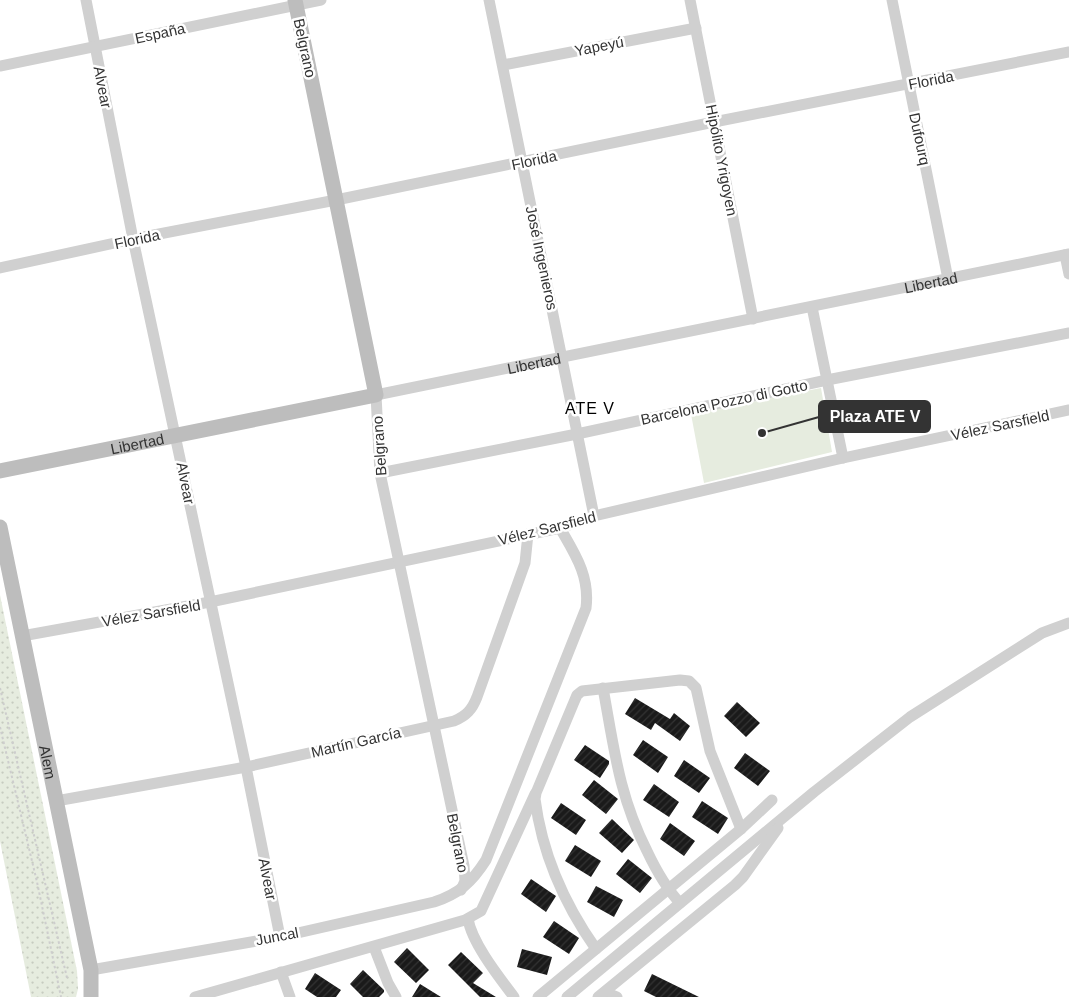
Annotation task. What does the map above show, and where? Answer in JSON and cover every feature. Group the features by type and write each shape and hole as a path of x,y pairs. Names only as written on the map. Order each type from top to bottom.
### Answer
{"main road":[{"name":"Belgrano","path":"295,3 376,395"},
{"name":"Libertad","path":"0,471 376,395"},
{"name":"Alem","path":"0,527 90,970 91,997"}],"street":[{"name":"Alvear","path":"86,0 133,239 246,767 280,936"},
{"name":"España","path":"0,66 295,3 321,0"},
{"name":"José Ingenieros","path":"489,0 594,516"},
{"name":"Hipólito Yrigoyen","path":"690,0 753,319"},
{"name":"Dufourq","path":"892,0 948,279"},
{"name":"Yapeyú","path":"503,65 696,28"},
{"name":"Florida","path":"0,268 133,239 522,163 714,122 1069,52"},
{"name":"Libertad","path":"376,395 1067,254"},
{"path":"1067,254 1069,274"},
{"path":"812,307 843,458"},
{"name":"Barcelona Pozzo di Gotto","path":"380,474 827,380 1069,334"},
{"name":"Belgrano","path":"376,395 380,474 432,725 464,866 465,881 460,890"},
{"name":"Vélez Sarsfield","path":"22,636 210,602 560,528 594,516 843,458 1069,410"},
{"name":"Juncal","path":"90,970 280,936 434,902 450,897 475,877 486,860 586,608 588,594 586,583 578,560 560,528"},
{"name":"Martín García","path":"56,802 246,767 454,721 464,716 473,706 525,563 528,534"},
{"path":"567,997 868,749 945,693 1042,632 1069,623"},
{"path":"195,997 468,919 482,911 536,793 577,696 587,689 680,680 689,681 696,688 710,752 741,829"},
{"path":"603,688 615,760 632,819 668,890 680,903"},
{"path":"536,793 536,803 543,838 554,870 571,909 596,949"},
{"path":"538,997 741,829 772,800"},
{"path":"602,994 735,885 743,877 788,814"},
{"path":"468,919 471,930 481,948 514,997"},
{"path":"374,946 388,983 396,997"},
{"path":"281,972 290,997"},
{"path":"602,994 617,997"}],"path":[{"path":"0,688 67,978"},
{"path":"0,727 37,882 61,997"}],"shaded area":[{"path":"821,388 832,452 704,483 691,414"},
{"path":"0,595 77,971 78,989 76,997 31,997 0,841"}],"building":[{"path":"635,698 670,719 674,713 690,726 680,741 655,723 651,730 625,714"},
{"path":"737,702 760,723 746,737 724,716"},
{"path":"643,740 668,757 658,773 633,755"},
{"path":"585,745 609,761 600,778 574,760"},
{"path":"745,753 770,771 758,786 734,768"},
{"path":"684,760 710,778 699,793 674,776"},
{"path":"594,780 618,799 606,814 582,795"},
{"path":"654,784 679,802 669,817 643,800"},
{"path":"702,801 728,818 718,834 692,817"},
{"path":"561,803 586,820 576,835 551,818"},
{"path":"612,819 634,840 622,853 599,833"},
{"path":"670,823 695,841 684,856 660,839"},
{"path":"575,845 601,861 591,877 565,861"},
{"path":"628,859 652,878 640,893 616,874"},
{"path":"531,879 556,896 546,912 521,894"},
{"path":"596,886 623,900 614,917 587,902"},
{"path":"554,921 579,938 569,954 543,937"},
{"path":"407,948 429,970 416,983 394,962"},
{"path":"522,949 552,957 547,975 517,967"},
{"path":"461,952 483,973 473,983 496,997 480,997 448,965"},
{"path":"363,970 384,990 379,997 363,997 350,984"},
{"path":"315,973 341,990 336,997 317,997 305,989"},
{"path":"652,974 699,997 656,997 644,991"},
{"path":"420,984 441,997 412,997"}],"place":[{"name":"Plaza ATE V","path":"762,433"}],"district":[{"name":"ATE V","path":"590,408"}]}
